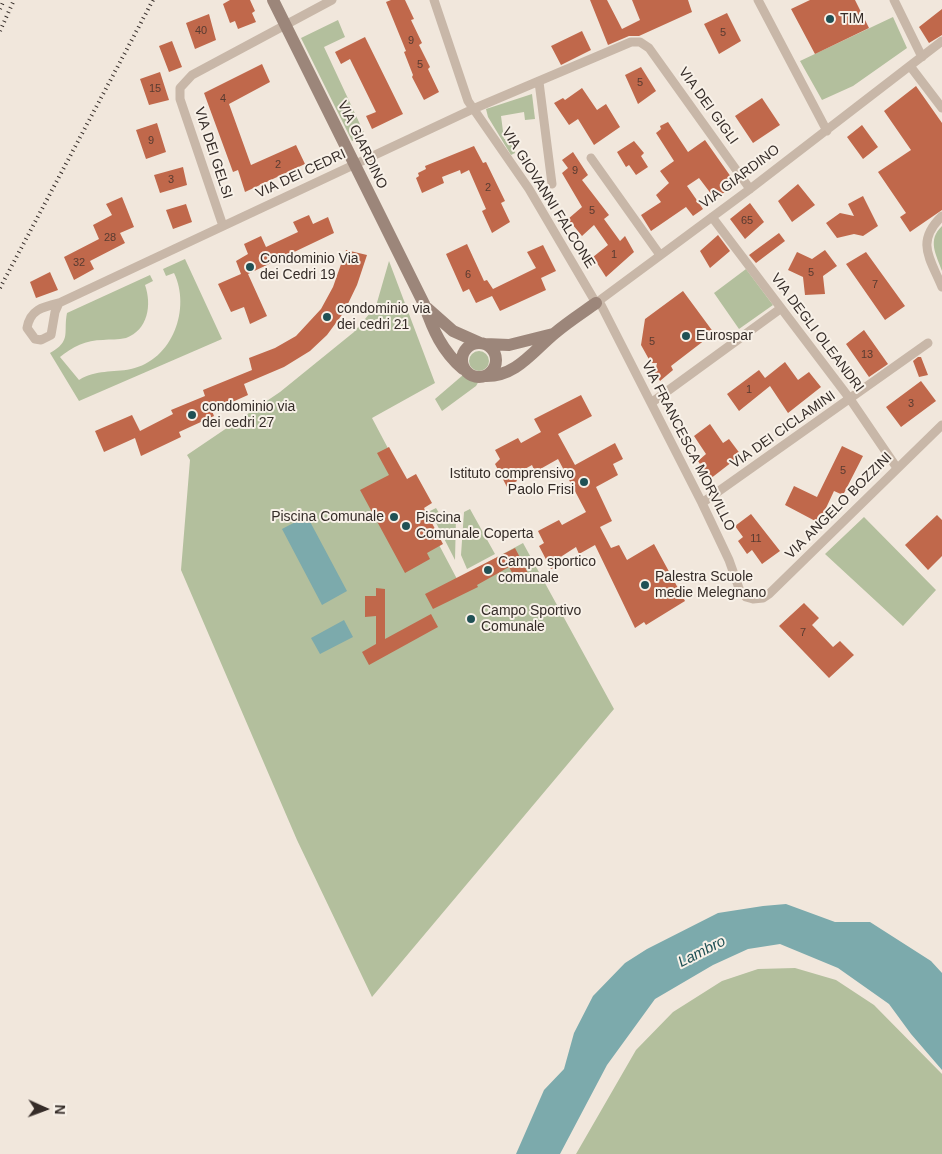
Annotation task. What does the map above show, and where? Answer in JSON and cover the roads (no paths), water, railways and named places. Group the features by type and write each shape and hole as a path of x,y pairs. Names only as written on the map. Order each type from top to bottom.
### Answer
{"street":[{"name":"VIA GIARDINO","path":"273,0 424,304 441,346 464,369 473,375 485,376 496,376 508,372 533,354 554,334 750,189 942,42"},
{"name":"VIA DEI GELSI","path":"223,226 180,99 180,88 192,75 332,0"},
{"name":"VIA GIOVANNI FALCONE","path":"434,0 468,101 529,189 598,302"},
{"path":"758,0 827,131"},
{"path":"894,0 922,57"},
{"name":"VIA DEI CEDRI","path":"59,304 473,109 628,43 640,42"},
{"name":"VIA DEI GIGLI","path":"640,42 649,48 750,189"},
{"path":"910,66 942,108"},
{"path":"539,82 552,184"},
{"path":"591,158 660,255"},
{"path":"942,216 931,227 926,244 942,287"},
{"name":"VIA DEGLI OLEANDRI","path":"712,217 850,399 897,468"},
{"name":"VIA FRANCESCA MORVILLO","path":"598,302 702,503 731,564 740,591 746,597 753,599"},
{"name":"VIA GIARDINO","path":"424,304 453,331 482,343 510,345 554,334"},
{"path":"651,403 780,309"},
{"path":"464,369 461,359 465,349 482,343 491,348 496,358 493,369 485,376"},
{"name":"VIA DEI CICLAMINI","path":"702,503 928,343"},
{"name":"VIA ANGELO BOZZINI","path":"753,599 763,598 769,594 942,425"}],"water":[{"path":"307,516 347,591 322,605 282,529"},
{"path":"344,620 353,637 320,654 311,638"},
{"name":"Lambro","path":"786,904 835,922 870,922 931,961 942,973 942,1070 911,1034 889,1004 838,968 780,944 748,949 713,965 655,999 607,1065 560,1154 516,1154 544,1090 564,1069 574,1033 593,996 625,963 647,949 718,913"}],"railway":[{"path":"0,9 4,0"},
{"path":"0,31 14,0"},
{"path":"0,288 153,0"}],"place":[{"name":"TIM","path":"830,19"},
{"name":"Condominio Via dei Cedri 19","path":"250,267"},
{"name":"condominio via dei cedri 21","path":"327,317"},
{"name":"Eurospar","path":"686,336"},
{"name":"condominio via dei cedri 27","path":"192,415"},
{"name":"Istituto comprensivo Paolo Frisi","path":"584,482"},
{"name":"Piscina Comunale","path":"394,517"},
{"name":"Piscina Comunale Coperta","path":"406,526"},
{"name":"Campo sportico comunale","path":"488,570"},
{"name":"Palestra Scuole medie Melegnano","path":"645,585"},
{"name":"Campo Sportivo Comunale","path":"471,619"}]}
